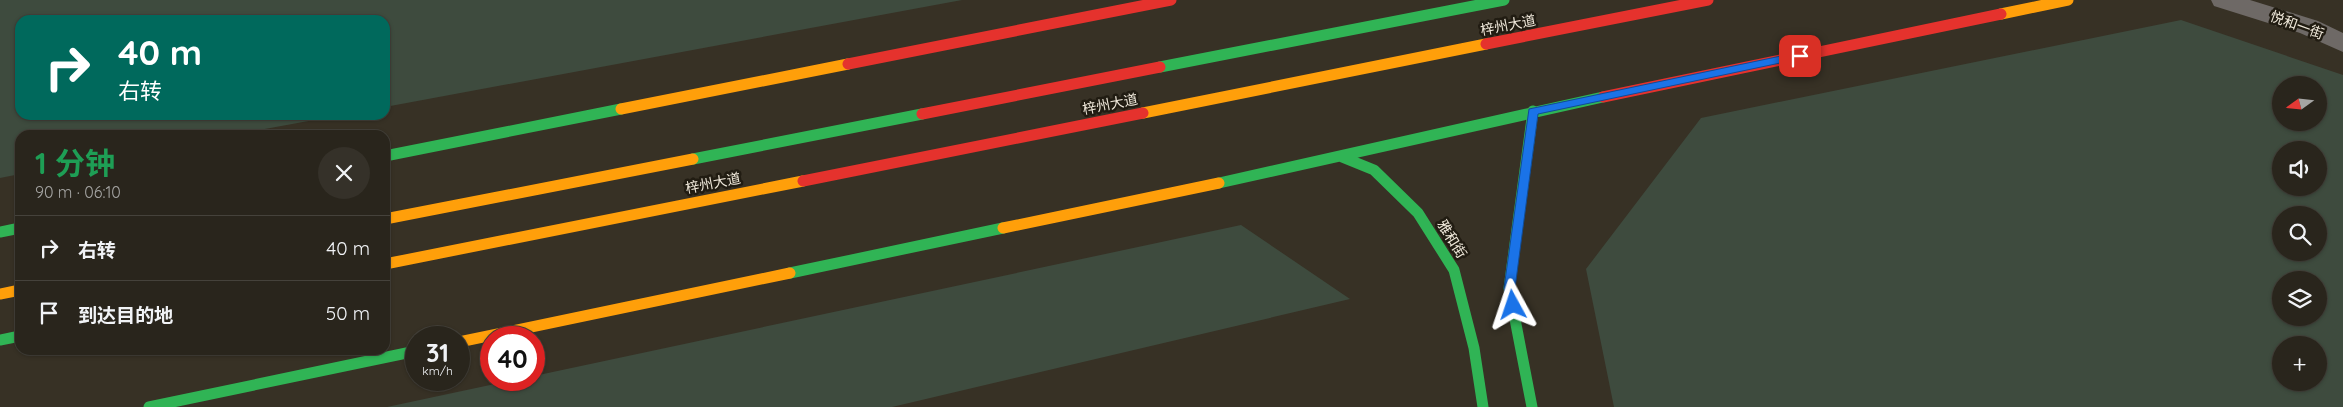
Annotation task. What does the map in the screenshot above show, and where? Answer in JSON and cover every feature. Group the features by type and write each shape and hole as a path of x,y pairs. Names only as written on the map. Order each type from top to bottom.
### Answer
{"main road":[{"path":"390,155 1171,0"},
{"name":"梓州大道","path":"390,218 1504,0"},
{"name":"梓州大道","path":"390,263 1708,0"},
{"path":"470,340 1342,157 1533,111 2068,0"},
{"path":"1532,407 1510,288 1533,111"},
{"name":"雅和街","path":"1342,157 1374,170 1418,213 1454,270 1474,348 1483,407"},
{"path":"0,232 15,229"},
{"path":"0,294 15,291"},
{"path":"0,340 15,337"},
{"path":"149,407 405,353"}],"street":[{"name":"悦和一街","path":"2223,0 2309,27 2343,42"}],"green space":[{"path":"0,0 962,0 390,106 390,15 15,15 15,120 314,120 260,130 15,130 15,175 0,178"},
{"path":"2181,20 2343,75 2343,407 1614,407 1586,269 1701,118"},
{"path":"1241,225 1350,299 892,407 387,407 462,391 470,391 470,389 480,387 480,391 545,391 545,374"}],"traffic: fast":[{"path":"1160,67 1504,0"},
{"path":"1219,183 1603,97"},
{"path":"390,155 621,109"},
{"path":"1532,407 1509,288 1533,111"},
{"path":"693,159 922,114"},
{"path":"1342,157 1374,170 1418,213 1454,270 1474,348 1483,407"},
{"path":"790,273 1003,228"},
{"path":"0,232 15,229"},
{"path":"0,340 15,337"},
{"path":"149,407 405,353"}],"traffic: slow":[{"path":"2001,14 2068,0"},
{"path":"1143,113 1486,44"},
{"path":"621,109 848,64"},
{"path":"390,218 693,159"},
{"path":"390,263 803,181"},
{"path":"1003,228 1219,183"},
{"path":"470,340 790,273"},
{"path":"0,294 15,291"}],"traffic: jam":[{"path":"848,64 1171,0"},
{"path":"1486,44 1708,0"},
{"path":"1603,97 2001,14"},
{"path":"922,114 1160,67"},
{"path":"803,181 1143,113"}],"route":[{"path":"1513,305 1510,288 1533,111 1800,56"}]}
